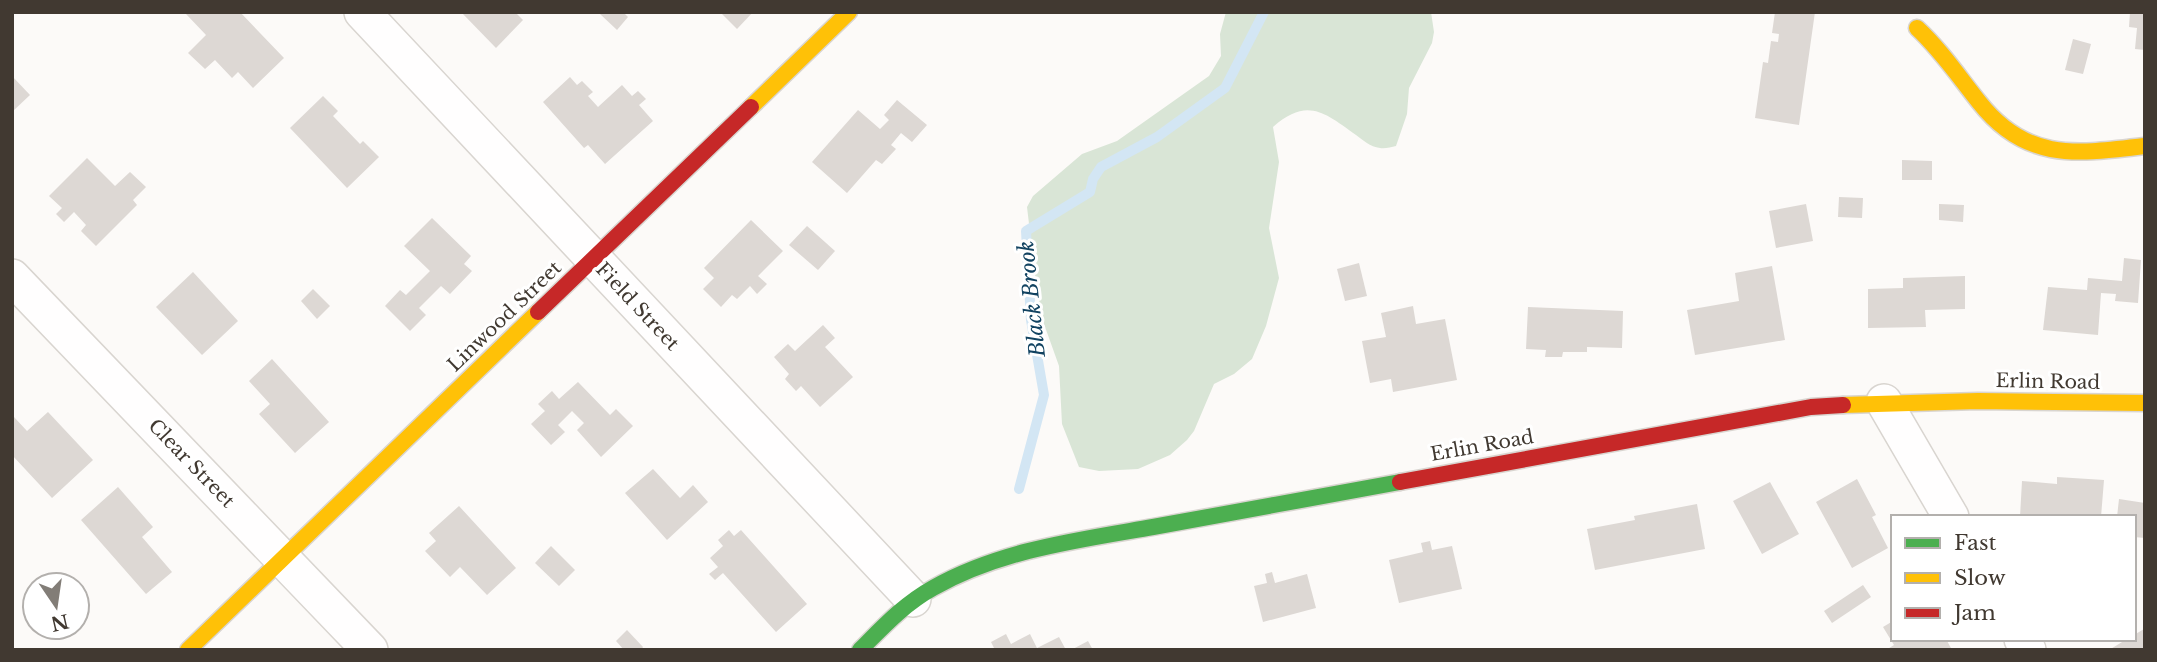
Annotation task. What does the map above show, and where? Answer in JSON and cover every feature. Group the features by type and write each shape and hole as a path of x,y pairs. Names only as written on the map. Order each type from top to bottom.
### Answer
{"street":[{"name":"Field Street","path":"362,12 913,599"},
{"name":"Linwood Street","path":"188,650 849,12"},
{"path":"1917,27 1942,53 1996,121 2023,141 2065,150 2145,146"},
{"name":"Clear Street","path":"12,277 370,650"},
{"path":"1884,401 1950,515"},
{"name":"Erlin Road","path":"860,650 913,599 946,580 1019,552 1063,543 1811,407 1884,401 2145,403"}],"green space":[{"path":"1226,12 1431,12 1434,32 1432,43 1409,88 1407,114 1396,146 1373,146 1325,114 1315,111 1296,112 1273,127 1279,162 1269,228 1279,278 1266,326 1252,359 1234,374 1214,384 1194,431 1187,440 1170,455 1138,469 1099,471 1079,467 1062,424 1059,366 1044,324 1037,291 1027,207 1033,196 1082,154 1117,141 1209,76 1221,56 1220,34"}],"building":[{"path":"240,12 284,58 253,88 238,72 232,78 215,60 205,69 188,53 206,35 186,14"},
{"path":"461,12 515,12 523,20 496,48"},
{"path":"623,12 628,17 617,30 600,14"},
{"path":"720,12 753,12 737,29"},
{"path":"1775,12 1815,12 1799,125 1755,118 1763,62 1768,63 1771,41 1778,42 1779,34 1772,33"},
{"path":"2130,12 2145,12 2145,50 2135,49 2137,28 2129,27"},
{"path":"2073,39 2091,44 2083,74 2065,70"},
{"path":"12,76 30,95 12,112"},
{"path":"570,77 577,85 582,81 593,92 588,96 598,107 622,85 632,96 638,91 646,99 639,105 653,121 605,164 588,145 584,148 543,102"},
{"path":"323,96 338,111 333,116 360,144 363,141 379,157 347,188 290,128"},
{"path":"897,100 927,125 912,142 901,133 891,145 896,149 882,164 876,160 847,193 812,162 858,110 880,129 889,120 884,115"},
{"path":"87,158 115,186 130,172 146,187 133,200 137,205 96,246 81,231 86,225 74,212 64,222 56,214 62,208 49,196"},
{"path":"1902,160 1932,161 1932,180 1902,180"},
{"path":"1839,197 1863,198 1862,218 1838,217"},
{"path":"1806,204 1813,241 1776,248 1769,211"},
{"path":"1939,204 1964,205 1963,222 1939,220"},
{"path":"432,218 471,256 464,264 472,271 450,294 441,286 419,308 426,315 410,331 385,306 400,290 406,295 430,271 404,246"},
{"path":"751,220 783,251 758,276 767,284 757,294 750,286 737,299 732,295 721,307 703,289 714,278 704,268"},
{"path":"807,226 835,251 818,270 789,245"},
{"path":"2124,258 2141,260 2138,303 2115,301 2116,294 2101,293 2098,335 2043,330 2048,287 2087,290 2088,278 2122,281"},
{"path":"1359,263 1367,296 1345,301 1337,269"},
{"path":"1772,266 1785,340 1695,355 1687,310 1739,301 1735,273"},
{"path":"193,272 238,321 202,355 156,307"},
{"path":"1965,276 1965,309 1925,310 1926,327 1868,328 1868,289 1903,288 1903,278"},
{"path":"313,289 330,306 317,319 301,301"},
{"path":"1413,306 1416,324 1445,319 1457,380 1393,392 1391,379 1370,383 1362,341 1386,337 1381,313"},
{"path":"1528,307 1623,311 1622,348 1587,347 1587,352 1563,352 1562,357 1545,357 1546,350 1526,349"},
{"path":"823,325 835,338 825,347 853,377 820,407 801,386 796,391 785,379 789,374 774,357 788,344 795,351"},
{"path":"272,359 329,422 295,453 259,414 270,404 249,381"},
{"path":"578,382 610,415 616,409 633,426 601,457 577,430 584,423 572,411 558,425 565,432 551,445 531,424 545,411 538,404 552,391 559,399"},
{"path":"48,412 93,460 52,498 12,455 12,419 14,417 27,431"},
{"path":"653,469 680,498 693,485 708,502 667,540 625,493"},
{"path":"2057,477 2104,480 2101,515 2020,515 2022,481 2057,484"},
{"path":"1857,479 1876,515 1872,517 1888,548 1852,568 1816,502"},
{"path":"1770,482 1799,534 1762,554 1733,501"},
{"path":"118,487 153,527 142,537 172,572 146,594 81,520"},
{"path":"2119,499 2145,503 2145,538 2136,537 2136,515 2117,515"},
{"path":"1697,504 1705,549 1595,570 1587,529 1635,520 1634,516"},
{"path":"459,506 516,568 487,595 460,567 450,577 425,551 436,541 429,533"},
{"path":"729,530 734,536 741,530 807,604 776,632 723,573 715,580 709,574 718,567 710,558 723,546 718,540"},
{"path":"1430,541 1432,550 1452,546 1462,589 1399,603 1389,560 1423,552 1421,543"},
{"path":"551,546 575,570 559,586 535,563"},
{"path":"1272,572 1275,583 1307,574 1316,608 1263,622 1254,586 1267,583 1265,574"},
{"path":"1863,585 1871,597 1832,623 1824,611"},
{"path":"1891,622 1891,640 1883,627"},
{"path":"2144,629 2145,650 2109,650 2124,641 2136,641 2136,634"},
{"path":"627,630 643,647 641,650 624,650 616,641"},
{"path":"1006,634 1011,644 1030,634 1037,648 1059,637 1066,650 995,650 991,642"},
{"path":"1088,641 1093,650 1071,650"},
{"path":"1892,641 1947,641 1952,650 1886,650 1894,645"}],"waterway":[{"name":"Black Brook","path":"1019,489 1044,395 1031,320 1026,231 1090,192 1093,179 1101,167 1157,137 1225,88 1264,12"}],"traffic: fast":[{"path":"860,650 894,616 922,594 959,575 1012,555 1068,542 1400,482"}],"traffic: slow":[{"path":"751,107 849,12"},
{"path":"1917,28 1942,54 1979,102 2015,135 2054,150 2097,151 2145,146"},
{"path":"188,650 538,312"},
{"path":"1843,405 1978,401 2145,403"}],"traffic: jam":[{"path":"538,312 751,107"},
{"path":"1400,482 1811,407 1843,405"}]}
